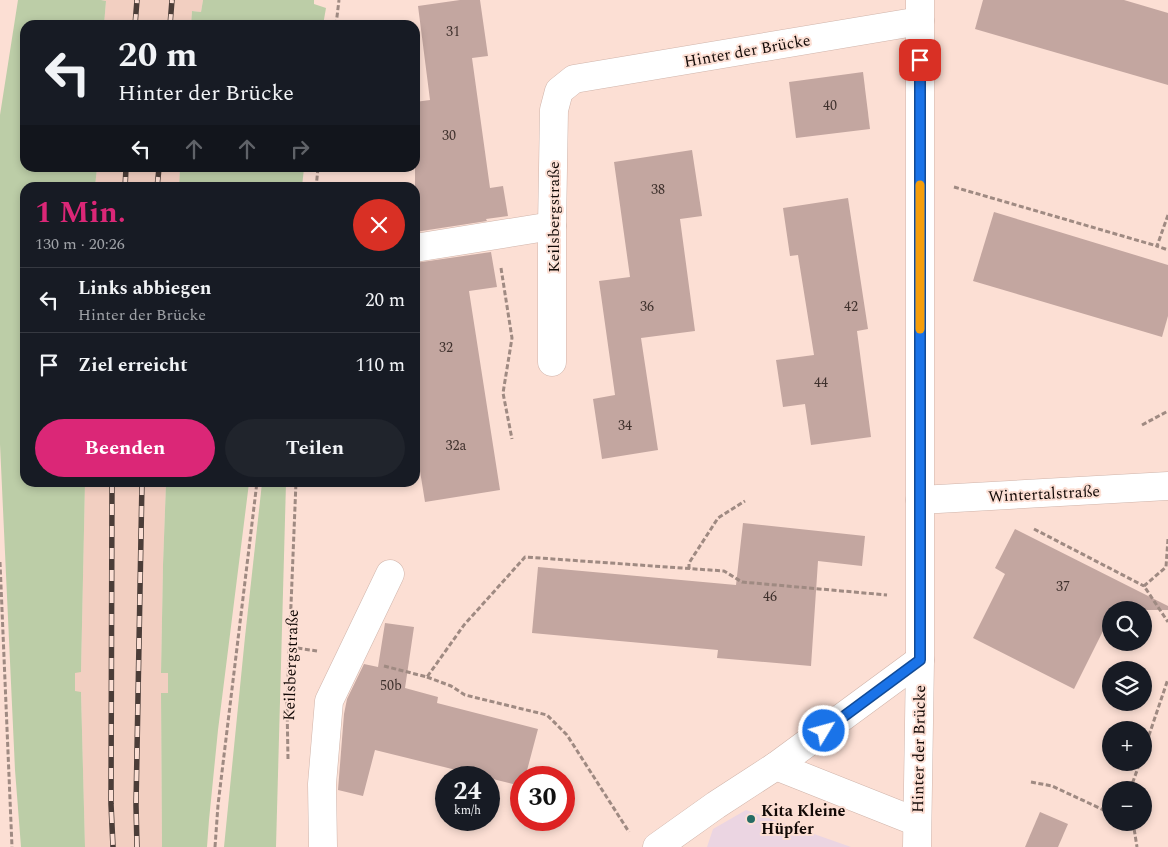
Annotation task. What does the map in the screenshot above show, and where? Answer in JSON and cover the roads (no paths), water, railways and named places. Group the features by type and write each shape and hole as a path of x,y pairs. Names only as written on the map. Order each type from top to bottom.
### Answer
{"street":[{"name":"Hinter der Brücke","path":"574,79 920,10 920,660 917,835"},
{"name":"Keilsbergstraße","path":"552,362 554,110 559,91 574,79"},
{"path":"420,247 552,226"},
{"name":"Wintertalstraße","path":"920,500 1168,486"},
{"path":"323,847 322,784 329,701 390,574"},
{"path":"645,843 716,805 776,766 920,660"},
{"path":"776,766 917,835"}],"railway":[{"path":"135,20 137,0"},
{"path":"170,20 172,0"},
{"path":"125,182 126,172"},
{"path":"158,182 159,172"},
{"path":"112,487 111,804 113,847"},
{"path":"137,847 136,805 142,487"}],"place":[{"name":"Kita Kleine Hüpfer","path":"751,819"}]}
